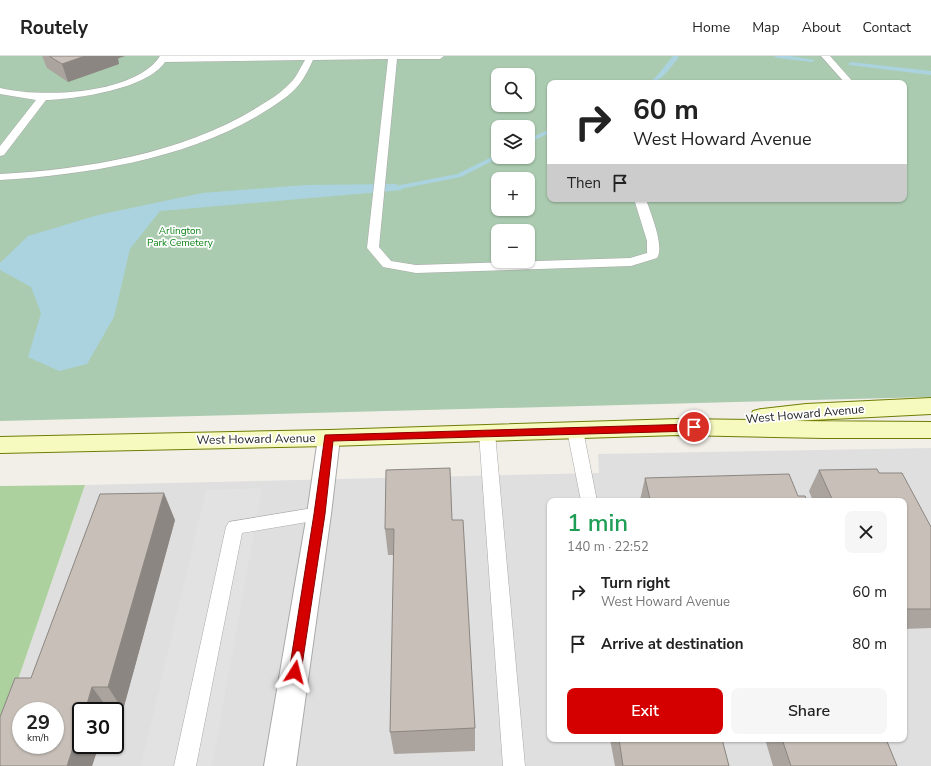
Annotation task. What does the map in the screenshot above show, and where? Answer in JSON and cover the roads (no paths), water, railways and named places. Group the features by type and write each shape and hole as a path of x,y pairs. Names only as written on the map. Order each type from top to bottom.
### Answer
{"street":[{"name":"West Howard Avenue","path":"679,427 806,412 931,406"},
{"name":"West Howard Avenue","path":"0,445 329,438 679,427 824,430 931,430"},
{"path":"280,766 320,514 329,438"}],"lane":[{"path":"393,56 373,248 387,264 416,269 631,262 653,255 653,241 641,202"},
{"path":"0,91 16,96 43,98 95,92 119,86 145,74 155,68 164,57 440,56"},
{"path":"825,56 847,80"},
{"path":"0,177 41,175 102,166 159,152 209,136 250,116 281,96 301,76 311,57"},
{"path":"0,154 43,98"},
{"path":"575,430 587,498"},
{"path":"487,433 514,766"},
{"path":"185,766 235,527 320,514"}],"water":[{"path":"396,184 403,190 160,211 130,249 114,317 87,364 59,371 28,357 41,313 31,287 0,270 0,263 28,236 98,215 202,193 305,185"}],"waterway":[{"path":"655,80 675,59 676,56"},
{"path":"777,56 812,60"},
{"path":"851,64 931,73"},
{"path":"535,138 547,132"},
{"path":"400,187 459,176 491,160"}],"park label":[{"name":"Arlington Park Cemetery","path":"180,236"}]}
